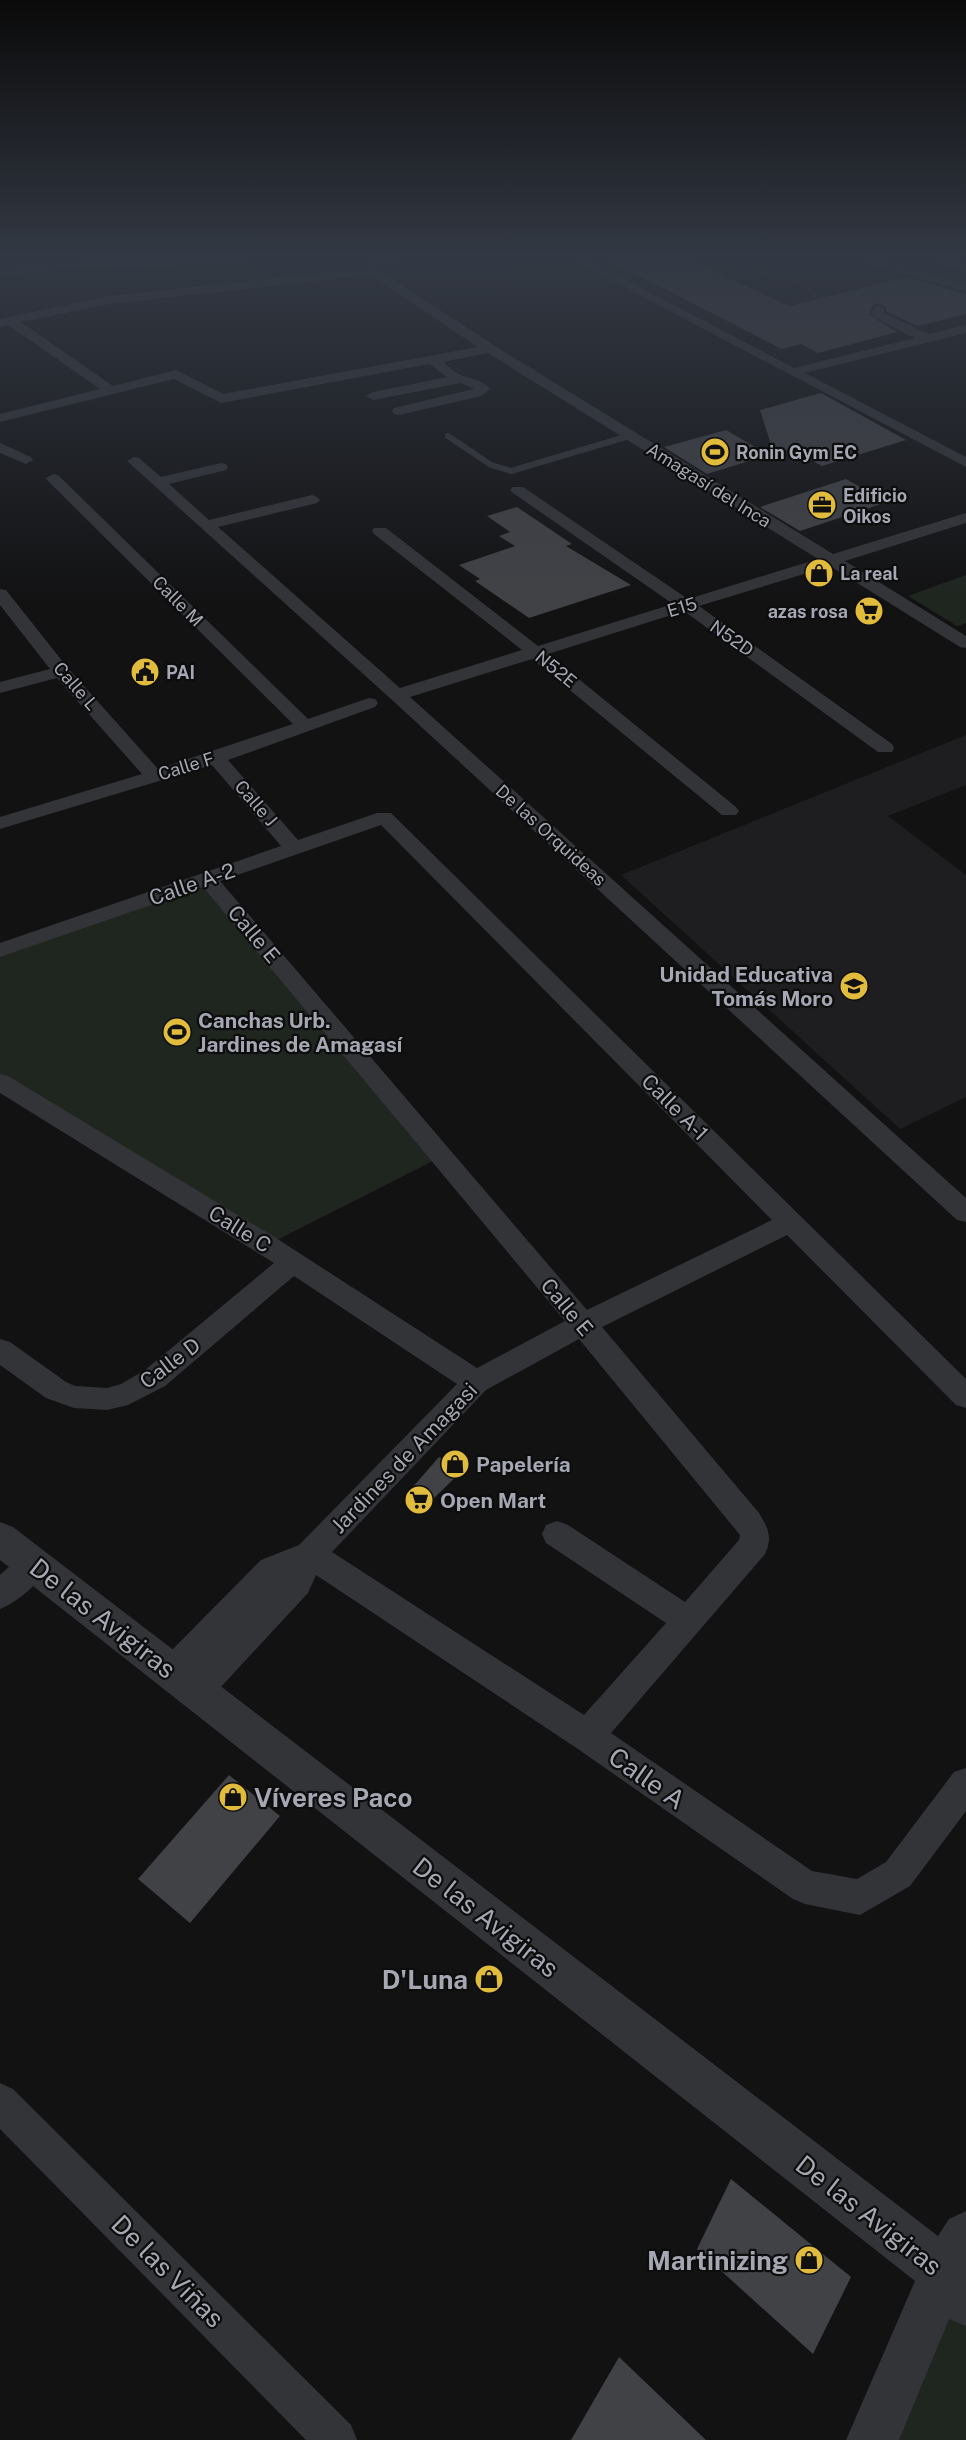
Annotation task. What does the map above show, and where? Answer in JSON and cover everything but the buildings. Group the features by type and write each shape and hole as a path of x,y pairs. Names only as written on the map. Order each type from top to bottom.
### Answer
{"street":[{"path":"84,373 110,390"},
{"path":"0,418 176,374 221,399 362,373"},
{"path":"450,373 459,379"},
{"name":"Amagasí del Inca","path":"528,373 966,643"},
{"path":"795,373 966,464"},
{"path":"373,396 459,379 474,382 483,389 477,393 399,411"},
{"path":"0,447 26,460"},
{"name":"De las Orquideas","path":"134,461 397,695 966,1213"},
{"path":"157,482 221,467"},
{"name":"Calle M","path":"53,478 304,725"},
{"name":"N52D","path":"518,490 686,605 885,748"},
{"path":"207,525 312,500"},
{"name":"E15","path":"397,695 966,518"},
{"name":"N52E","path":"380,531 535,652 729,811"},
{"name":"Calle L","path":"0,594 62,671 154,776"},
{"path":"0,688 62,671"},
{"name":"Calle F","path":"0,823 216,758 369,703"},
{"name":"Calle J","path":"216,758 296,849"},
{"name":"Calle A-2","path":"0,950 384,817"},
{"name":"Calle A-1","path":"384,817 966,1397"},
{"name":"Calle E","path":"207,878 443,1156 581,1325 748,1522 755,1534 754,1545 587,1736"},
{"name":"Calle C","path":"0,1082 292,1262 476,1382"},
{"name":"Jardines de Amagasi","path":"183,1682 297,1583 310,1554 476,1382 581,1325 791,1222"},
{"name":"Calle D","path":"0,1350 56,1390 74,1397 107,1399 128,1394 155,1378 292,1262"},
{"path":"557,1534 688,1621"},
{"name":"De las Avigiras","path":"0,1538 183,1682 958,2270"},
{"name":"Calle A","path":"310,1554 587,1736 805,1887 860,1897 898,1874 966,1784"},
{"path":"0,1595 34,1564"},
{"name":"De las Viñas","path":"0,2102 336,2440"},
{"path":"872,2440 958,2270"}],"lane":[{"path":"448,436 491,465 511,471 630,436"}],"shaded area":[{"path":"966,575 966,623 957,626 908,596"},
{"name":"Unidad Educativa Tomás Moro","path":"966,735 966,785 888,816 966,875 966,1097 900,1129 621,875"},
{"path":"207,878 443,1156 267,1245 0,1082 0,950"},
{"path":"944,2272 966,2301 966,2440 869,2440"}],"place":[{"name":"Ronin Gym EC","path":"715,452"},
{"name":"Edificio Oikos","path":"822,505"},
{"name":"La real","path":"819,573"},
{"name":"azas rosa","path":"869,611"},
{"name":"PAI","path":"145,672"},
{"name":"Unidad Educativa Tomás Moro","path":"854,986"},
{"name":"Canchas Urb. Jardines de Amagasí","path":"177,1032"},
{"name":"Papelería","path":"455,1464"},
{"name":"Open Mart","path":"419,1500"},
{"name":"Víveres Paco","path":"233,1797"},
{"name":"D'Luna","path":"489,1979"},
{"name":"Martinizing","path":"809,2260"}]}
